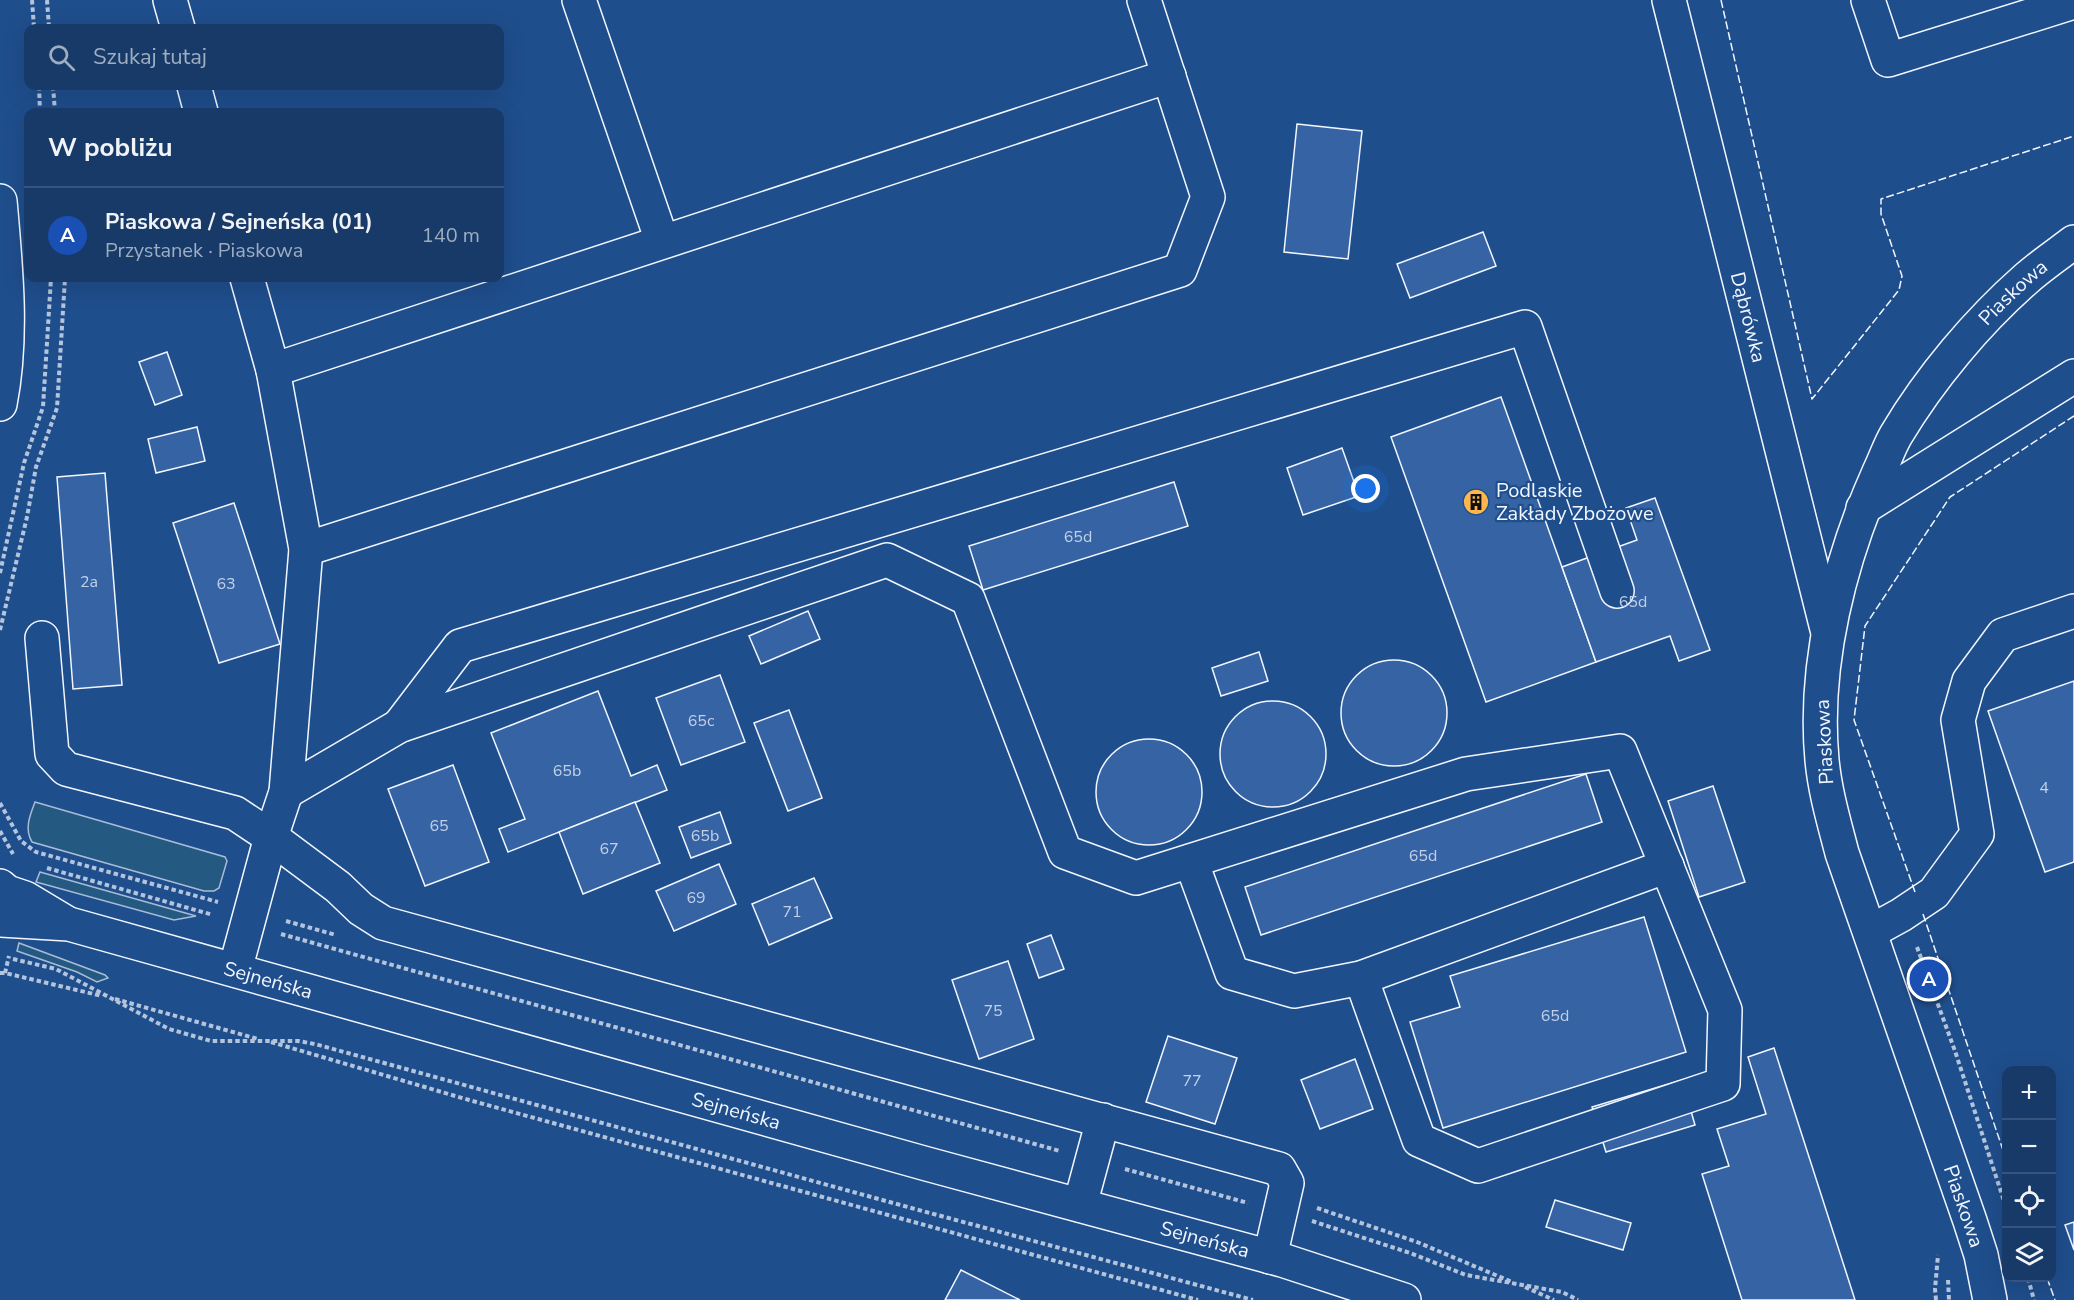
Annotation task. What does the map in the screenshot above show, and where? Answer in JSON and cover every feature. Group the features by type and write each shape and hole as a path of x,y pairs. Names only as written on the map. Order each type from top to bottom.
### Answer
{"street":[{"path":"170,0 177,24"},
{"path":"306,549 1180,270 1208,197 1144,0"},
{"name":"Dąbrówka","path":"1669,0 1828,634"},
{"path":"1868,0 1887,60 1991,13 2074,2"},
{"path":"589,2 662,241"},
{"path":"273,370 1169,76"},
{"path":"195,90 200,108"},
{"path":"0,201 5,250 7,321 0,404"},
{"name":"Piaskowa","path":"1990,1300 1981,1255 1970,1221 1842,853 1831,813 1822,760 1820,699 1828,634 1845,564 1863,508 1896,436 1935,377 1978,327 2026,279 2074,242"},
{"path":"235,970 271,837 286,792 306,549 273,370 248,282"},
{"path":"399,726 460,646 1525,327 1617,591"},
{"path":"1863,508 2074,376"},
{"path":"286,792 399,726 886,560 968,599 1065,852 1136,878 1466,774 1620,751 1725,1010 1723,1084 1478,1166 1419,1140 1361,978"},
{"path":"1870,932 1934,893 1977,834 1958,720 1969,681 2003,635 2074,610"},
{"path":"42,638 52,754 66,769 235,813 271,837 338,888 361,909 383,923 1280,1169 1287,1183 1270,1257"},
{"path":"1191,861 1232,973 1294,991 1361,978 1667,866"},
{"name":"Sejneńska","path":"8,873 8,892 25,898 69,924"},
{"name":"Sejneńska","path":"0,920 69,924 381,1013 1270,1257 1404,1300"},
{"path":"1080,1205 1103,1120"}],"path":[{"path":"32,0 34,24"},
{"path":"46,0 49,24"},
{"path":"39,90 40,108"},
{"path":"53,90 55,108"},
{"path":"0,630 27,517 36,467 57,408 65,282"},
{"path":"0,573 14,515"},
{"path":"0,831 8,873"},
{"path":"44,867 1281,1212 1410,1253 1466,1275 1562,1292 1578,1300"},
{"path":"1905,912 2002,1192"},
{"path":"0,957 56,969 169,1029 211,1041 298,1041 315,1044 960,1222 1253,1300"},
{"path":"0,973 105,996 480,1104 1198,1300"},
{"path":"1936,1300 1938,1255"},
{"path":"2029,1282 2034,1300"}],"shaded area":[{"path":"35,802 225,857 227,861 219,888 214,891 204,891 32,842 28,827"},
{"path":"40,872 196,916 174,920 36,882"},
{"path":"19,943 108,978 97,982 77,972 17,951"}],"building":[{"path":"1297,124 1362,131 1348,259 1284,252"},
{"path":"1483,232 1496,266 1410,298 1397,264"},
{"path":"167,352 182,395 155,405 139,362"},
{"name":"Podlaskie Zakłady Zbożowe","path":"1501,397 1596,662 1486,702 1391,437"},
{"path":"197,427 205,461 156,473 148,439"},
{"path":"1342,448 1359,496 1303,515 1287,468"},
{"path":"105,473 122,685 73,689 57,477"},
{"path":"1174,482 1188,526 983,590 969,546"},
{"path":"1655,498 1710,650 1679,661 1670,636 1596,662 1562,567 1637,540 1626,508"},
{"path":"234,503 280,644 219,663 173,523"},
{"path":"808,611 820,639 761,664 749,636"},
{"path":"1259,652 1268,681 1221,696 1212,668"},
{"path":"1394,660 1414,664 1431,676 1443,693 1447,713 1443,733 1431,750 1414,762 1394,766 1374,762 1357,750 1345,733 1341,713 1345,693 1357,676 1374,664"},
{"path":"720,675 745,742 681,765 656,698"},
{"path":"2074,681 2074,862 2045,872 1988,711"},
{"path":"598,691 631,776 657,765 667,790 508,852 499,829 525,819 491,733"},
{"path":"1273,701 1293,705 1310,717 1322,734 1326,754 1322,774 1310,791 1293,803 1273,807 1253,803 1236,791 1224,774 1220,754 1224,734 1236,717 1253,705"},
{"path":"789,710 822,798 788,811 754,723"},
{"path":"1149,739 1169,743 1186,755 1198,772 1202,792 1198,812 1186,829 1169,841 1149,845 1129,841 1112,829 1100,812 1096,792 1100,772 1112,755 1129,743"},
{"path":"453,765 489,862 425,886 388,789"},
{"path":"1586,774 1602,822 1261,935 1245,887"},
{"path":"1713,786 1745,882 1699,897 1668,801"},
{"path":"635,802 660,863 583,894 559,832"},
{"path":"720,812 731,843 691,858 679,827"},
{"path":"719,864 736,904 674,931 656,891"},
{"path":"814,878 832,918 769,945 752,904"},
{"path":"1644,917 1686,1052 1443,1128 1410,1022 1460,1007 1450,976"},
{"path":"1051,935 1064,969 1039,978 1027,944"},
{"path":"1008,961 1034,1039 979,1059 952,980"},
{"path":"1168,1036 1237,1058 1215,1124 1146,1102"},
{"path":"1774,1048 1855,1300 1742,1300 1702,1174 1729,1166 1717,1129 1766,1114 1748,1057"},
{"path":"1355,1059 1373,1109 1320,1129 1301,1080"},
{"path":"1682,1080 1695,1125 1606,1152 1592,1107"},
{"path":"1555,1200 1631,1223 1623,1250 1546,1227"},
{"path":"2074,1222 2074,1250 2065,1225"},
{"path":"961,1270 1020,1300 945,1300"}],"fence":[{"path":"1721,0 1812,399 1899,290 1902,276 1881,214 1881,199 2074,136"},
{"path":"1915,892 1854,720 1865,626 1950,497 2074,416"},
{"path":"1923,914 2002,1147"},
{"path":"2048,1282 2055,1300"}],"place":[{"name":"Podlaskie Zakłady Zbożowe","path":"1476,502"},
{"name":"Piaskowa / Sejneńska (01)","path":"1929,979"}]}
